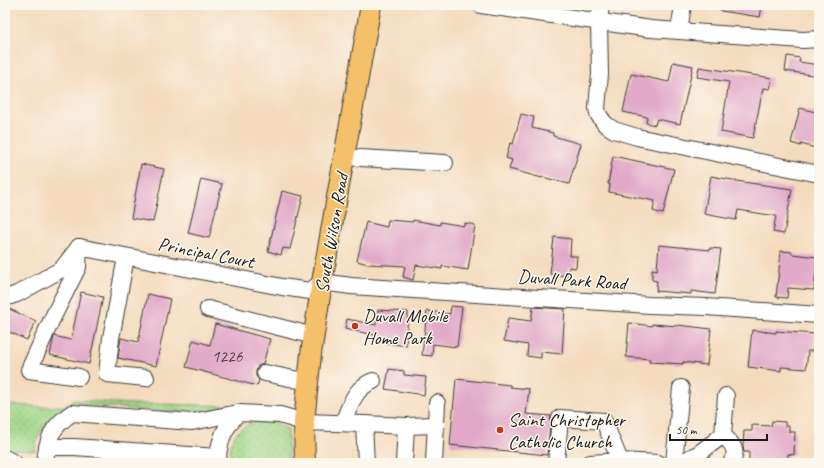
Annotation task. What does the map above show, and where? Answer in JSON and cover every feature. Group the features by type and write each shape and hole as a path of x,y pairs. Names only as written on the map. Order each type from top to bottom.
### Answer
{"main road":[{"name":"South Wilson Road","path":"305,463 304,422 314,336 322,282 371,5"}],"street":[{"path":"481,5 599,22 679,31 819,40"},
{"path":"602,5 599,22 600,74 597,108 601,120 605,124 614,130 636,137 819,174"},
{"path":"679,31 683,5"},
{"path":"344,157 445,163"},
{"path":"5,298 16,294 62,268 80,247"},
{"path":"79,377 29,370 78,267 80,247"},
{"name":"Principal Court","path":"80,247 310,292 322,282"},
{"path":"126,257 111,338 107,374 146,378"},
{"name":"Duvall Park Road","path":"322,282 351,286 819,315"},
{"path":"208,309 314,336"},
{"path":"265,372 308,382"},
{"path":"343,423 352,401 359,390 364,384 372,381"},
{"path":"674,463 682,388"},
{"path":"726,396 724,435 734,446 735,457 731,463"},
{"path":"434,463 437,403"},
{"path":"45,463 48,440 54,428 72,413 192,422 238,413 280,415 304,422 406,426 436,425"},
{"path":"47,447 74,447 219,460 219,447 226,427 238,413"},
{"path":"556,463 560,418 604,421 620,461"},
{"path":"364,424 366,463"},
{"path":"404,463 406,426"},
{"path":"679,463 698,454 724,435"},
{"path":"5,458 14,463"},
{"path":"590,463 620,461 658,463"}],"green space":[{"path":"73,400 132,404 240,406 191,413 78,405 61,411 48,420 39,434 35,451 11,451 5,449 5,406 65,406"},
{"path":"256,422 275,422 288,430 288,463 231,463 230,449 234,437 243,428"}],"building":[{"path":"721,5 762,6 760,17 721,11"},
{"path":"787,56 800,58 799,62 819,65 819,76 785,71"},
{"path":"673,62 693,66 680,124 657,119 655,125 646,123 647,117 623,112 631,74 669,82"},
{"path":"699,67 772,78 770,89 763,88 753,138 721,132 729,82 697,77"},
{"path":"800,108 819,113 819,149 791,143"},
{"path":"521,114 534,117 532,128 553,133 553,136 581,144 569,184 509,169 512,160 506,158 510,143 513,144"},
{"path":"613,156 674,169 663,214 653,211 655,201 609,192 610,184 608,184"},
{"path":"141,164 164,169 153,222 131,218"},
{"path":"711,176 792,189 784,234 773,232 776,216 738,210 736,220 704,214"},
{"path":"201,179 222,184 209,238 188,233"},
{"path":"282,191 303,196 290,249 283,248 281,255 268,251"},
{"path":"388,220 413,222 413,220 440,225 440,222 464,226 465,223 475,225 468,270 442,266 442,269 416,265 413,280 403,277 405,266 368,264 357,261 366,222 387,227"},
{"path":"554,237 571,239 570,256 577,256 576,268 569,267 568,276 550,274"},
{"path":"659,245 710,250 710,248 721,249 715,294 691,291 691,294 656,291 657,281 652,280 652,269 657,270"},
{"path":"781,251 817,257 814,290 788,288 787,298 776,297"},
{"path":"81,292 103,297 89,364 50,355 54,336 71,340"},
{"path":"148,294 170,299 156,366 118,358 121,338 138,342"},
{"path":"451,306 462,307 457,347 433,344 432,356 422,355 427,311 450,314"},
{"path":"5,307 36,321 27,340 5,330"},
{"path":"533,307 565,309 562,354 541,352 541,358 527,356 528,345 504,341 508,318 531,321"},
{"path":"378,310 408,312 406,346 374,341 375,335 345,329 347,319 376,325"},
{"path":"629,323 652,326 652,324 678,325 711,329 707,365 683,362 683,364 649,362 650,359 626,357"},
{"path":"215,324 270,339 263,364 258,366 256,371 256,376 259,380 257,386 186,367 193,340 210,345"},
{"path":"752,330 776,333 776,331 815,334 813,351 808,351 806,369 781,367 781,371 748,367"},
{"path":"389,369 404,371 404,375 426,377 424,395 385,389"},
{"name":"Saint Christopher Catholic Church","path":"456,379 510,385 510,387 529,389 526,414 551,416 547,455 450,445"},
{"path":"772,421 785,422 785,426 789,426 789,432 795,432 794,455 788,454 787,463 749,463 749,452 744,452 743,446 744,431 752,431 752,425 771,426"}],"place":[{"name":"Duvall Mobile Home Park","path":"355,326"},
{"name":"Saint Christopher Catholic Church","path":"500,430"}]}
